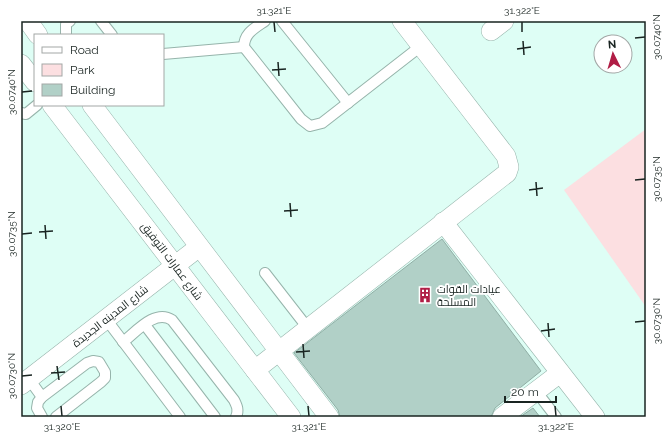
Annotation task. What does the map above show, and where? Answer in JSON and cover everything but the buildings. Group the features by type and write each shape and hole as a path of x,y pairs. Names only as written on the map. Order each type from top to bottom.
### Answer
{"street":[{"path":"28,21 37,34"},
{"path":"255,370 307,327 502,178 509,167 509,161 402,21"},
{"path":"21,64 34,81"},
{"name":"شارع عمارات التوفيق","path":"53,106 291,417"},
{"path":"93,106 329,417"},
{"path":"443,222 594,417"},
{"name":"شارع المدينه الجديدة","path":"25,382 199,247"},
{"path":"502,417 560,373"}],"lane":[{"path":"66,34 66,24 70,21"},
{"path":"101,21 111,34"},
{"path":"265,21 248,34 244,40 244,47 305,124 316,126 322,123 421,46"},
{"path":"282,21 348,103"},
{"path":"164,54 244,47"},
{"path":"21,113 26,114 36,106"},
{"path":"266,273 307,327"},
{"path":"123,342 159,316 166,316 172,320 234,400 238,412 236,417"},
{"path":"106,320 180,417"},
{"path":"145,325 215,417"},
{"path":"42,417 37,408 38,402 42,397 88,363 93,361 99,362 103,367 105,378 56,417"},
{"path":"25,382 42,397"},
{"path":"536,391 556,417"}],"green space":[{"path":"646,129 646,307 564,190"}],"place":[{"name":"عيادات القوات المسلحة","path":"425,295"}]}
